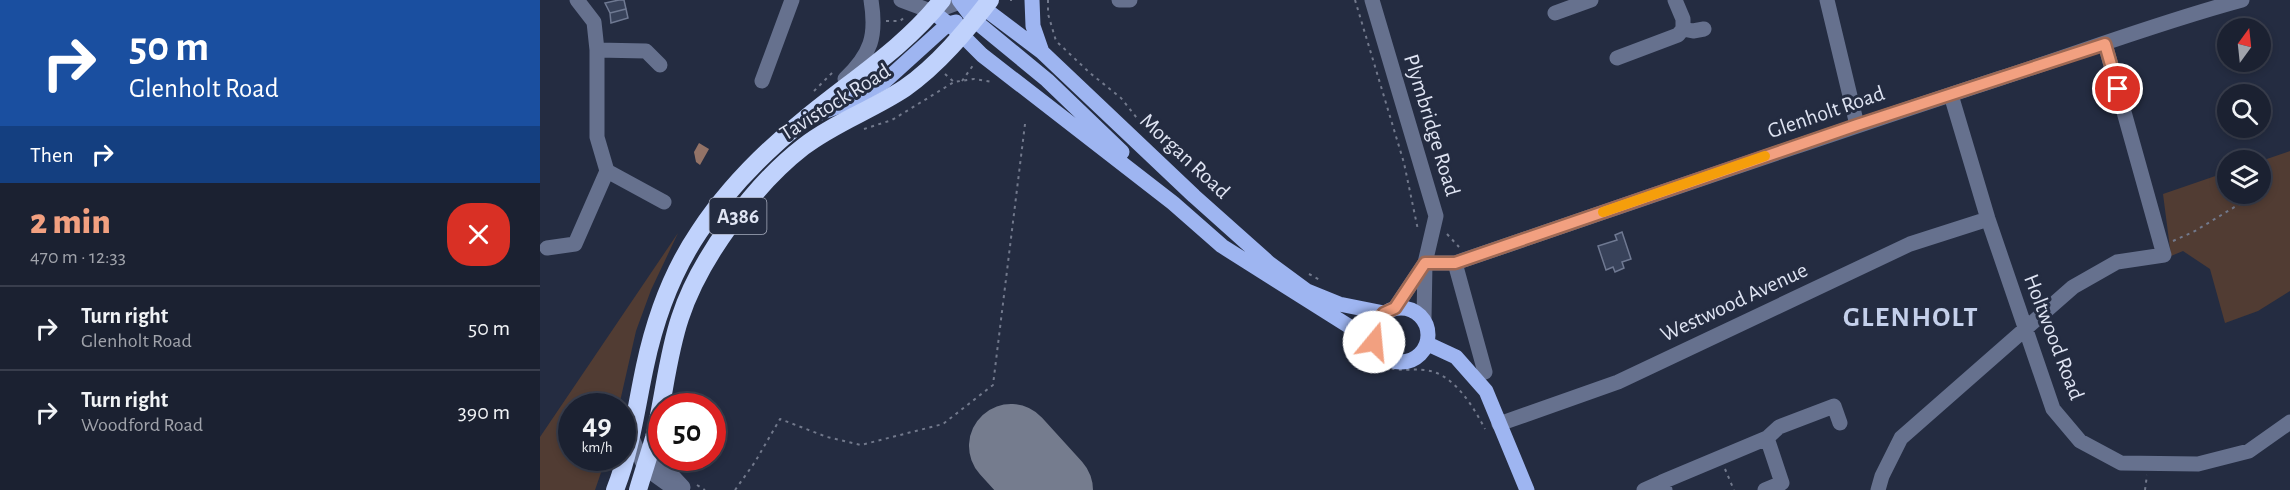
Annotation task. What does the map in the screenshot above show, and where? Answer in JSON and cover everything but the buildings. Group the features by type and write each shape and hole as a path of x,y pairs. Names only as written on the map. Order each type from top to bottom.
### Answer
{"highway":[{"name":"Tavistock Road","path":"636,419 655,329 665,297 699,232 733,187 757,161 804,119 880,61 958,9"},
{"name":"Tavistock Road","path":"662,393 680,316 708,258 726,231 771,175 804,147 905,88 926,71 958,9"},
{"name":"Tavistock Road","path":"638,490 648,458"},
{"name":"Tavistock Road","path":"615,490 621,471"}],"main road":[{"path":"1032,0 1033,26 1042,52"},
{"name":"Morgan Road","path":"958,9 1001,20 1042,52 1194,196 1269,263 1307,291 1339,304 1390,310"},
{"name":"Morgan Road","path":"958,9 1047,80 1173,203 1222,246 1374,342"},
{"name":"Morgan Road","path":"958,9 982,55 1173,203"},
{"path":"1390,310 1405,307 1415,311 1424,319"},
{"name":"Plymbridge Road","path":"1374,342 1374,329 1378,320 1390,310"},
{"name":"Plymbridge Road","path":"1424,319 1429,333 1428,344"},
{"path":"1374,342 1378,350 1395,362 1406,362 1416,358 1428,344 1456,357 1486,391 1527,490"}],"street":[{"path":"547,248 575,244 607,171 597,137 597,50 594,22 577,0"},
{"path":"762,81 792,0"},
{"path":"804,119 867,55 872,41 872,0"},
{"path":"902,0 958,9"},
{"path":"1119,0 1130,0"},
{"name":"Plymbridge Road","path":"1372,0 1436,216 1425,263 1424,319"},
{"path":"1556,13 1591,0"},
{"path":"1617,58 1678,35 1683,29 1683,19 1675,0"},
{"path":"1827,0 1857,125"},
{"name":"Glenholt Road","path":"1425,263 1455,263 1857,125 2105,44 2177,17 2242,0"},
{"path":"1683,29 1693,31 1704,29"},
{"path":"1878,490 1882,476 1901,438 2073,287 2117,262 2164,255 2105,44"},
{"path":"597,50 646,51 660,65"},
{"name":"Holtwood Road","path":"1951,95 1988,219 2053,409 2080,441 2121,463 2198,464 2249,451 2290,422"},
{"path":"607,171 664,202"},
{"name":"Westwood Avenue","path":"1499,424 1617,382 1910,244 1988,219"},
{"name":"Plymbridge Road","path":"1390,310 1425,263"},
{"path":"1455,263 1485,372"},
{"path":"1644,490 1664,486 1767,438 1779,427 1834,406 1840,423"},
{"path":"1765,490 1782,483 1767,438"},
{"path":"636,447 645,468 676,490"},
{"path":"669,471 686,490"}],"path":[{"path":"1048,0 1048,14 1056,41 1121,98 1134,117 1153,137"},
{"path":"1355,0 1404,163 1418,230 1416,239"},
{"path":"873,21 900,21 958,9"},
{"path":"858,131 892,120 954,82 974,79"},
{"path":"735,490 780,419 827,437 861,445 943,424 993,385 1025,124"},
{"path":"2162,246 2195,231 2240,204"},
{"path":"1436,216 1443,230 1457,246 1480,254"},
{"path":"1307,273 1325,283"},
{"path":"1721,458 1734,490"}],"shaded area":[{"path":"699,143 709,149 700,165 696,162 694,152"},
{"path":"2290,151 2290,291 2258,311 2225,323 2210,269 2183,251 2171,256 2163,194 2217,175 2217,204 2271,204 2271,158"},
{"path":"678,233 651,290 636,331 622,393 570,393"},
{"path":"558,410 558,471 602,471 595,490 540,490 540,437"}],"runway":[{"path":"1011,446 1051,490"}],"slow traffic":[{"path":"1603,212 1765,156"}],"district":[{"name":"GLENHOLT","path":"1911,318"}],"route":[{"path":"1374,342 1374,329 1378,320 1384,313 1395,308 1425,263 1455,263 1857,125 2105,44 2118,89"}]}
